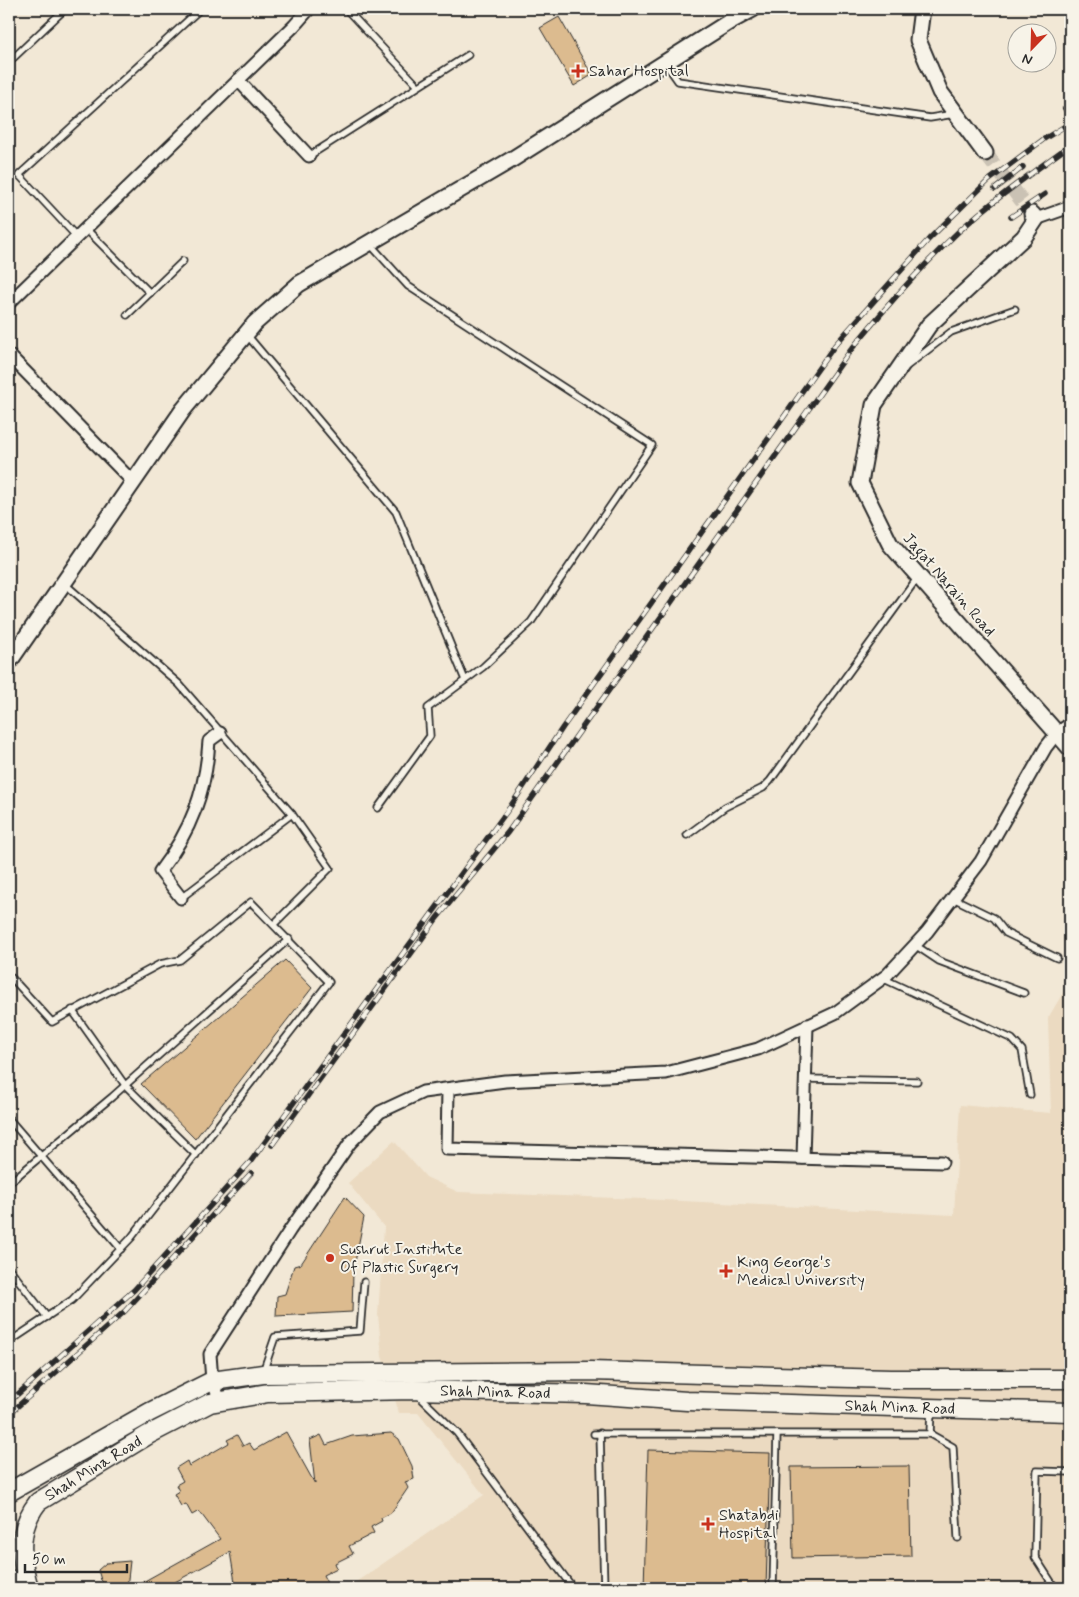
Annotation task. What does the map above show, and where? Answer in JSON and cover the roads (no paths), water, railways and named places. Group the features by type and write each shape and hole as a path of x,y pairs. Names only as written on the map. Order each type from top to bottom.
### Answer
{"main road":[{"name":"Shah Mina Road","path":"10,1491 150,1412 212,1381 263,1374 590,1371 891,1379 1070,1379"},
{"path":"676,1400 677,1374"},
{"path":"890,1406 891,1379"},
{"path":"1027,1380 1029,1410"},
{"name":"Shah Mina Road","path":"29,1588 23,1568 22,1548 28,1515 38,1502 148,1435 220,1400 268,1393 413,1390 586,1394 676,1400 1070,1412"},
{"path":"9,1579 16,1588"}],"street":[{"path":"9,303 309,9"},
{"path":"922,9 918,40 940,92 985,153"},
{"path":"9,662 183,410 254,323 299,284 511,160 749,10"},
{"path":"238,80 309,156"},
{"path":"1034,217 1070,207"},
{"name":"Jagat Narain Road","path":"1034,217 1024,237 929,325 874,405 860,483 890,544 1070,748"},
{"path":"9,355 134,483"},
{"path":"220,1400 212,1381 210,1354 290,1230 350,1143 380,1112 423,1092 448,1088 505,1081 666,1073 758,1049 835,1012 882,978 915,945 981,861 1046,747 1057,733 1070,724"},
{"path":"180,898 160,871 174,854 199,806 208,768 209,741 220,733"},
{"path":"803,1158 807,1025"},
{"path":"448,1088 447,1149 942,1162"}],"lane":[{"path":"9,62 65,9"},
{"path":"346,9 418,86"},
{"path":"150,294 19,175 197,12"},
{"path":"309,156 468,55"},
{"path":"664,62 678,81 930,118 957,113"},
{"path":"369,243 408,286 652,445 530,622 483,667 428,708 430,736 378,808"},
{"path":"128,315 183,261"},
{"path":"894,376 952,332 1015,309"},
{"path":"246,334 396,512 465,680"},
{"path":"687,835 725,807 762,788 770,781 918,577"},
{"path":"64,584 179,684 292,814 330,868 274,924"},
{"path":"180,898 292,814"},
{"path":"953,898 994,918 1006,933 1057,958"},
{"path":"9,974 52,1022 160,964 180,960 251,902 329,982 121,1250 72,1300 9,1342"},
{"path":"9,1182 125,1086 289,939"},
{"path":"915,945 939,961 1024,993"},
{"path":"882,978 1012,1039 1022,1050 1030,1095"},
{"path":"72,1010 125,1086 196,1155"},
{"path":"806,1079 917,1081"},
{"path":"9,1119 121,1250"},
{"path":"9,1268 47,1317"},
{"path":"263,1374 275,1337 360,1331 364,1282"},
{"path":"410,1373 413,1390 457,1433 573,1588"},
{"path":"930,1434 931,1407"},
{"path":"604,1588 597,1433 930,1434 953,1447 958,1538"},
{"path":"773,1588 777,1434"},
{"path":"1055,1588 1034,1557 1037,1471 1070,1472"}],"tunnel":[{"path":"985,153 1032,214"}],"railway":[{"path":"9,1402 134,1290 251,1161 510,807 563,727 835,345 929,239 988,181 1044,139 1070,123"},
{"path":"272,1145 437,918 508,832 850,351 929,260 958,232 999,198 1070,145"},
{"path":"995,189 1023,167"},
{"path":"1011,217 1045,194"},
{"path":"9,1414 125,1311 251,1173"}],"place":[{"name":"Sahar Hospital","path":"578,71"},
{"name":"Sushrut Institute Of Plastic Surgery","path":"330,1258"},
{"name":"King George's Medical University","path":"726,1271"},
{"name":"Shatabdi Hospital","path":"708,1524"}]}
